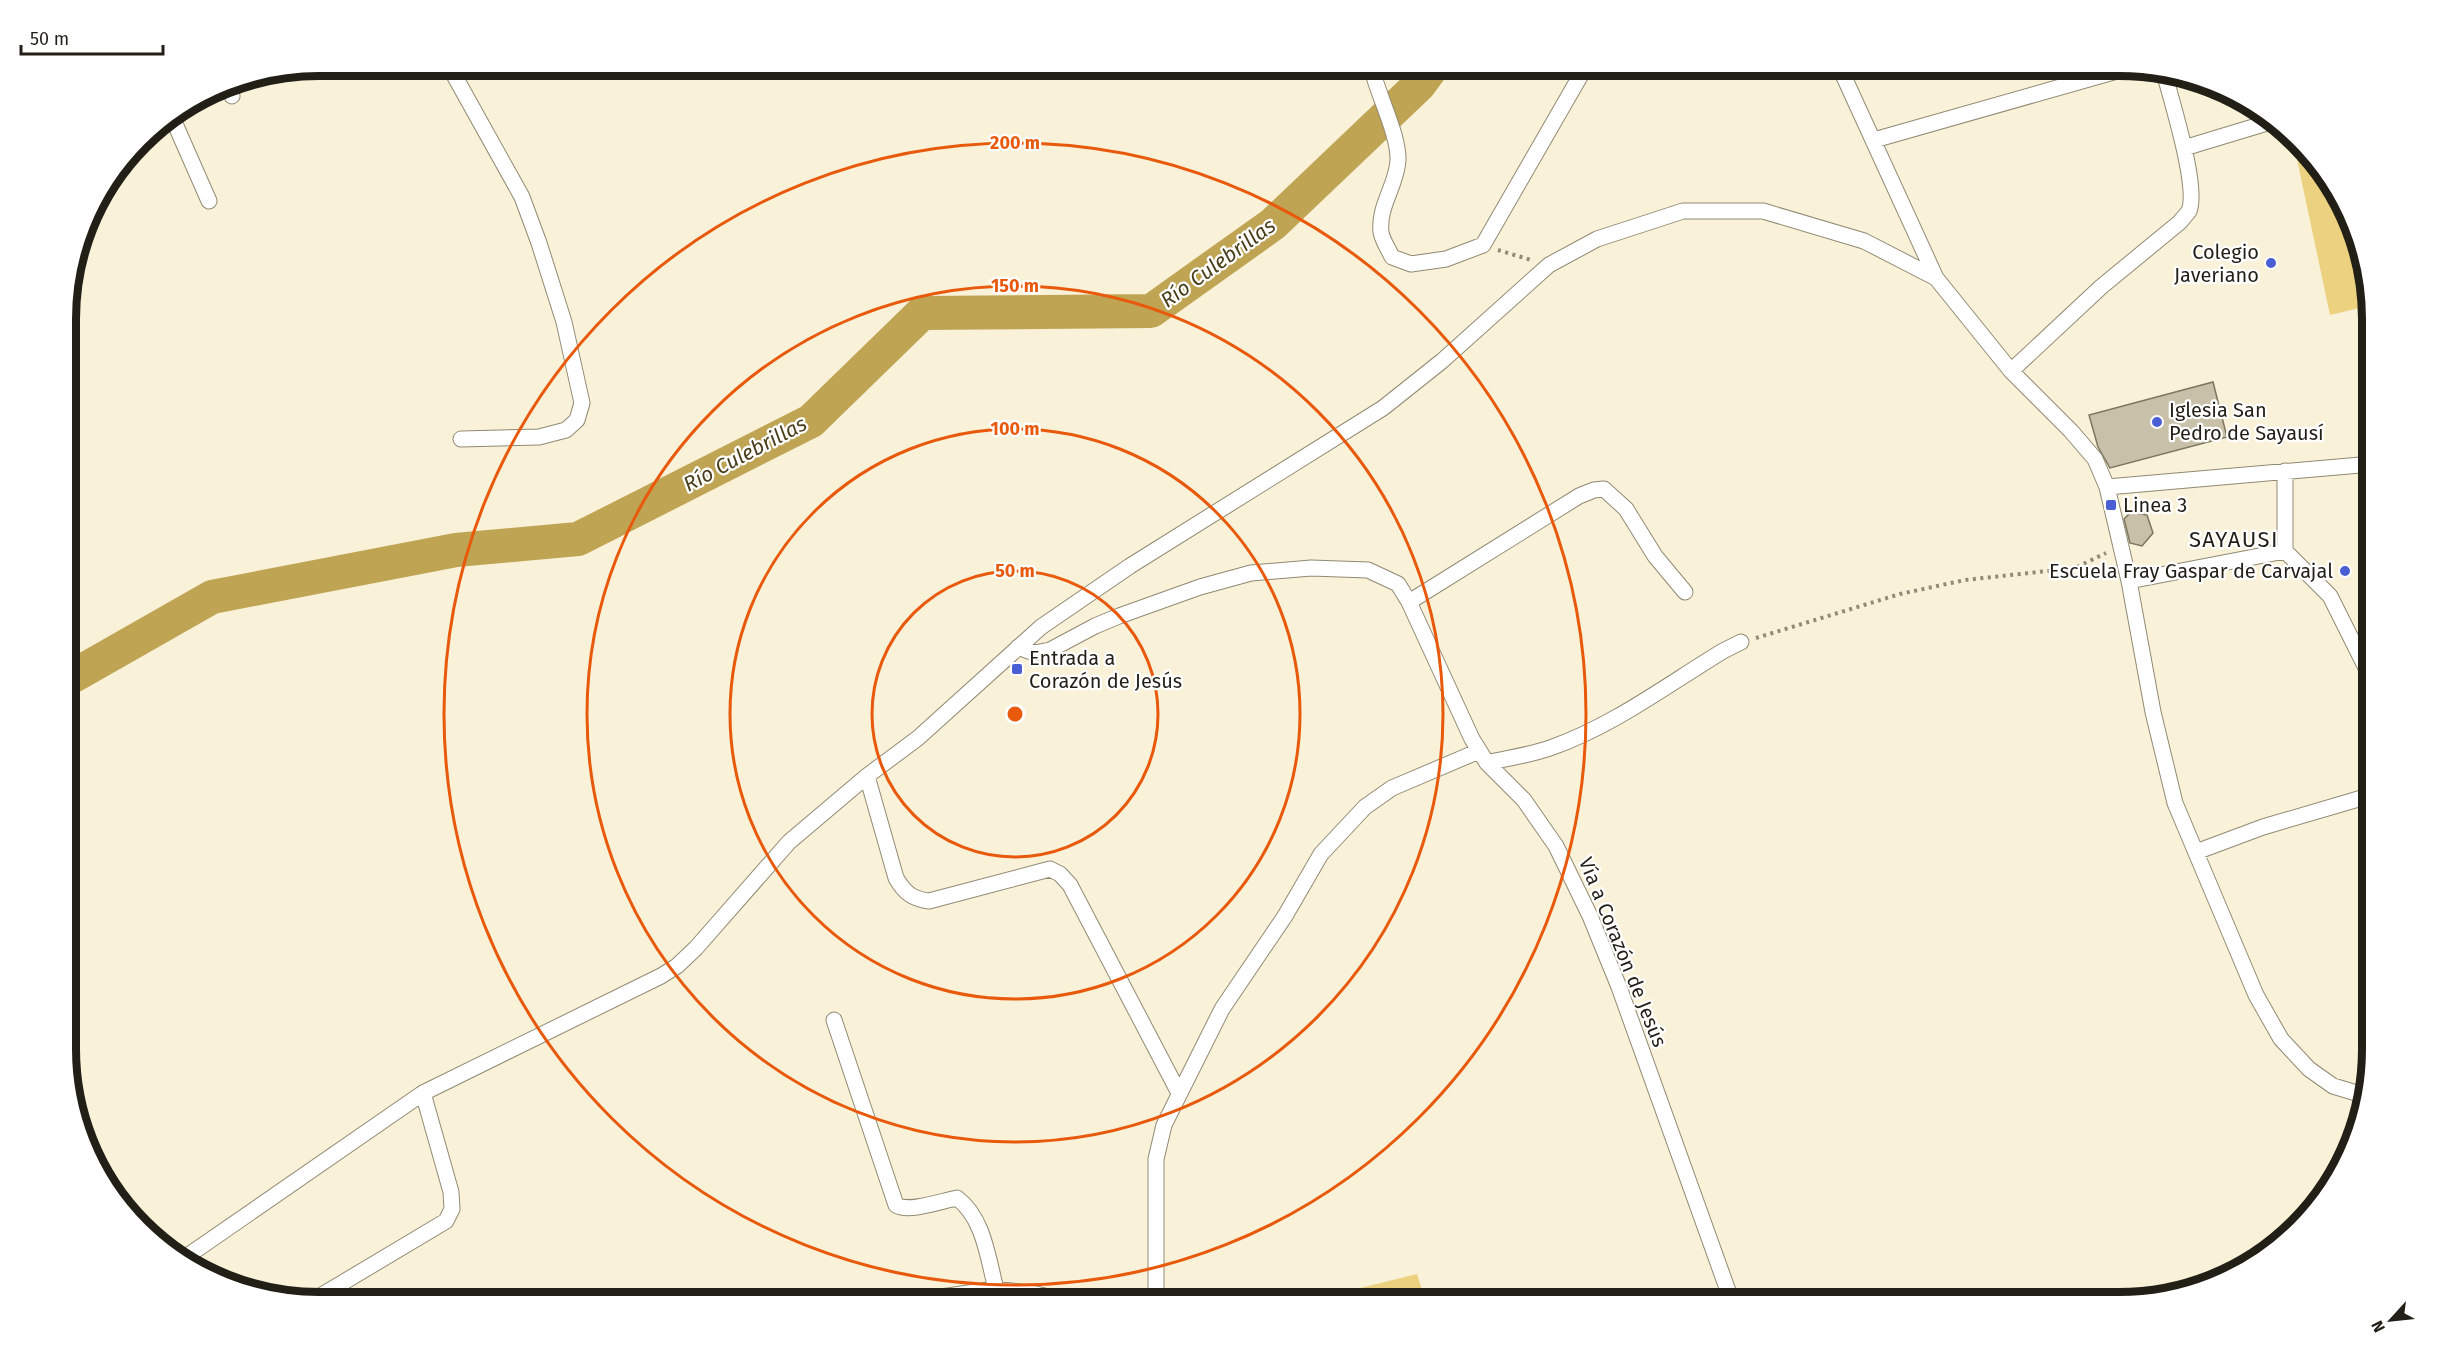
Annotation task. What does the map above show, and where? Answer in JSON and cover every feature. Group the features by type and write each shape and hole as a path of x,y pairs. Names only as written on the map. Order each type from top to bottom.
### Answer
{"street":[{"path":"454,76 522,197 564,322 582,403 577,420 566,430 539,436 461,439"},
{"path":"1373,76 1397,143 1398,160 1395,179 1385,199 1380,232 1392,257 1411,264 1446,259 1483,246 1580,76"},
{"path":"1844,76 1936,278 2011,371 2071,431 2095,459 2107,487 2129,581 2153,712 2175,803 2256,995 2281,1039 2309,1069 2333,1086 2358,1094"},
{"path":"1874,140 2102,76"},
{"path":"2011,371 2101,287 2189,211 2192,194 2184,148 2166,81"},
{"path":"175,124 209,201"},
{"path":"2184,148 2263,124"},
{"path":"190,1254 423,1093 677,966 696,948 789,842 867,776 918,738 1041,627 1130,566 1383,408 1442,361 1549,265 1598,239 1683,211 1763,211 1864,241 1936,278"},
{"path":"2107,487 2362,465"},
{"path":"2285,471 2285,551 2330,596 2362,660"},
{"path":"1409,602 1579,496 1604,489 1626,509 1656,556 1685,592"},
{"path":"2129,581 2285,551"},
{"name":"Vía a Corazón de Jesús","path":"1018,647 1034,652 1050,650 1119,616 1200,587 1251,573 1311,568 1368,570 1398,584 1409,602 1483,757 1524,800 1556,846 1590,916 1619,987 1728,1292"},
{"path":"1156,1292 1156,1159 1164,1125 1222,1009 1285,916 1321,854 1365,807 1392,788 1483,757 1549,748 1595,729 1629,711 1716,655 1741,642"},
{"path":"867,776 896,878 903,890 916,899 929,901 1050,869 1060,874 1070,885 1179,1093"},
{"path":"2196,852 2263,827 2362,798"},
{"path":"834,1020 896,1205 902,1209 912,1208 957,1198 966,1205 976,1221 996,1289"},
{"path":"327,1292 446,1221 452,1209 451,1192 423,1093"},
{"path":"975,1292 996,1289 1020,1292"}],"path":[{"path":"1483,246 1549,265"},
{"path":"1741,642 1900,594 1965,580 2075,568 2119,546"}],"shaded area":[{"path":"2296,153 2322,184 2330,198 2350,241 2358,272 2362,307 2330,315"},
{"path":"1417,1274 1423,1292 1344,1292"}],"building":[{"path":"2213,382 2227,437 2110,468 2098,447 2089,415"},
{"path":"2131,512 2147,515 2153,533 2142,546 2130,543 2124,519"}],"waterway":[{"name":"Río Culebrillas","path":"76,674 212,597 456,550 578,539 811,421 922,313 1151,311 1273,224 1419,85 1426,76"}],"place":[{"name":"Colegio Javeriano","path":"2271,263"},
{"name":"Iglesia San Pedro de Sayausí","path":"2157,422"},
{"name":"Linea 3","path":"2111,505"},
{"name":"Escuela Fray Gaspar de Carvajal","path":"2345,571"},
{"name":"Entrada a Corazón de Jesús","path":"1017,669"}],"district":[{"name":"SAYAUSI","path":"2234,539"}]}
